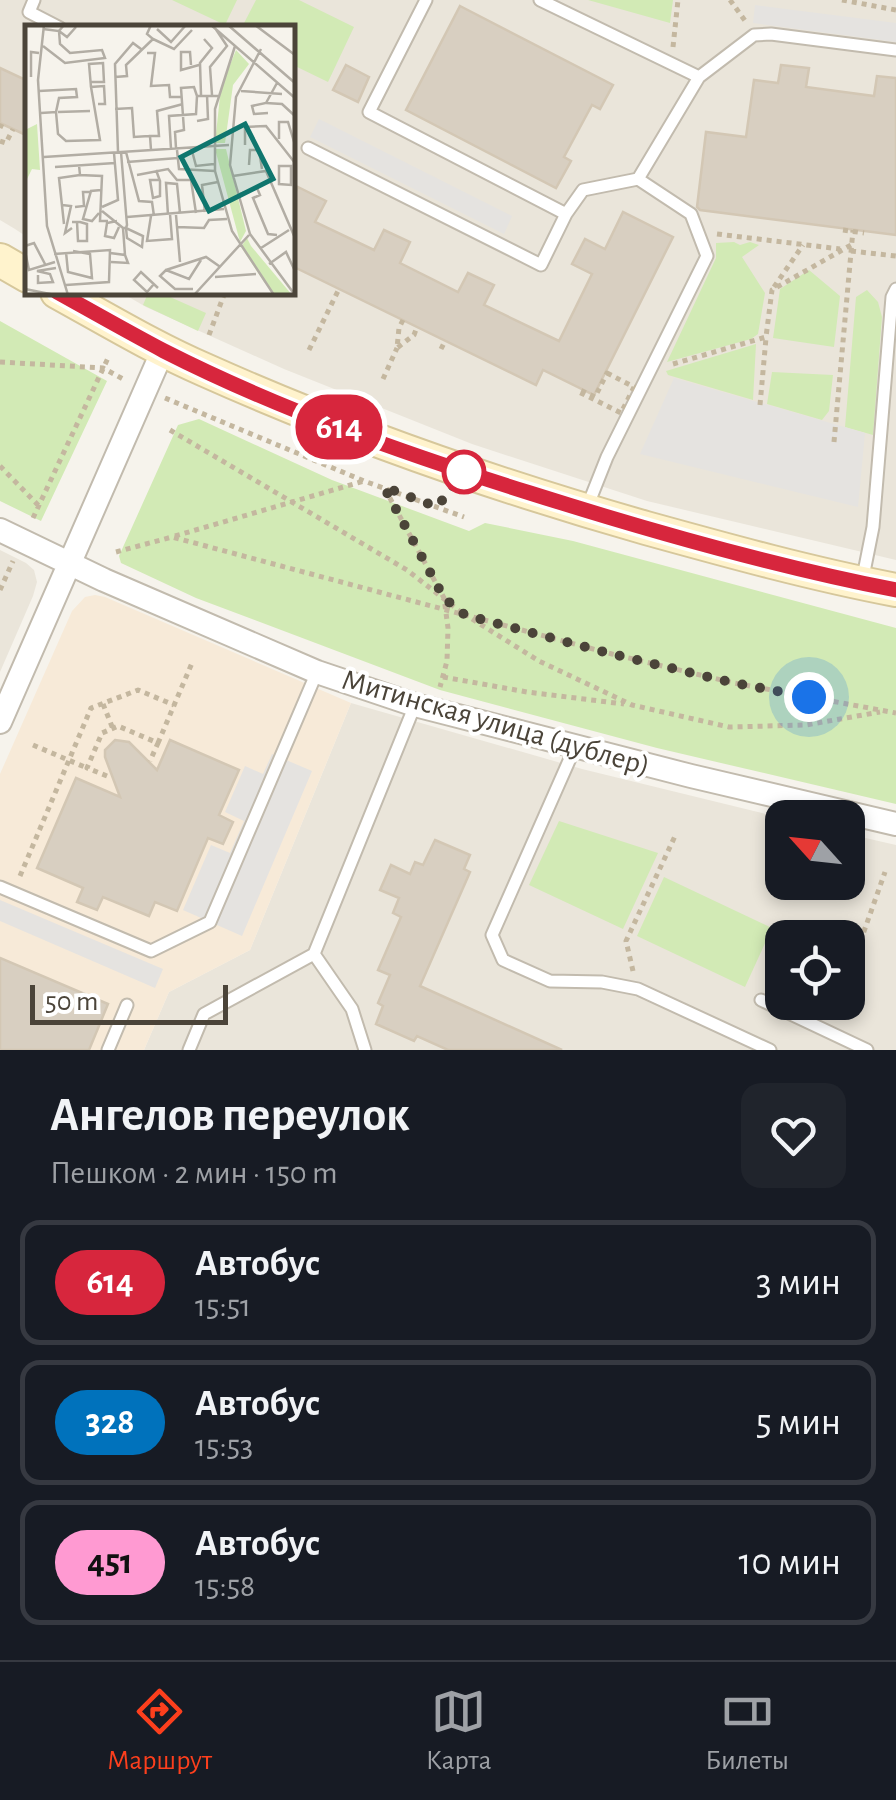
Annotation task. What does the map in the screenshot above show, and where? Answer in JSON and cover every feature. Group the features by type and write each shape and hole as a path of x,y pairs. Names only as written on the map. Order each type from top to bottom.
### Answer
{"main road":[{"path":"0,260 25,274"},
{"path":"63,295 163,350 328,422 438,464 758,560 896,590"}],"street":[{"path":"0,722 163,350"},
{"name":"Митинская улица (дублер)","path":"0,530 317,672 415,705 896,824"}],"lane":[{"path":"34,0 29,12 54,25"},
{"path":"426,0 369,112 566,214"},
{"path":"540,0 700,77"},
{"path":"638,179 700,77 754,35 896,50"},
{"path":"308,148 540,265 583,190 638,179 691,214 707,256 606,457 586,511"},
{"path":"862,584 873,527 892,297 896,290"},
{"path":"0,887 151,951 210,922 317,672"},
{"path":"188,1050 204,1014 314,954 415,705"},
{"path":"576,745 492,936 504,960 550,981 602,982 638,988 770,1050"},
{"path":"314,954 352,1009 365,1050"},
{"path":"761,1000 867,1050"},
{"path":"108,1050 127,1006"}],"path":[{"path":"672,64 678,0"},
{"path":"842,0 896,10"},
{"path":"0,140 6,144 13,129"},
{"path":"843,230 864,233"},
{"path":"834,442 853,231"},
{"path":"714,234 896,256"},
{"path":"760,405 772,290 803,245"},
{"path":"772,290 849,248"},
{"path":"310,350 338,288"},
{"path":"208,335 224,295"},
{"path":"383,380 397,348 403,320"},
{"path":"397,348 417,327"},
{"path":"665,366 766,337"},
{"path":"441,349 445,341"},
{"path":"32,521 108,358"},
{"path":"0,362 103,368 144,390 464,517"},
{"path":"607,373 634,388 621,413 579,392 595,398 607,373"},
{"path":"170,430 407,570 465,615 540,661 632,705"},
{"path":"0,466 39,506"},
{"path":"116,552 364,480"},
{"path":"384,487 444,598 447,661 440,690"},
{"path":"172,537 612,654 896,714"},
{"path":"0,590 15,558"},
{"path":"150,761 192,663"},
{"path":"443,677 632,705 729,727 806,724 883,711"},
{"path":"13,893 91,708 138,690 174,706"},
{"path":"103,704 113,729"},
{"path":"87,768 102,733 118,726 158,743"},
{"path":"33,745 106,776"},
{"path":"638,988 626,942 676,834"},
{"path":"865,929 885,872"}],"shaded area":[{"path":"0,0 896,0 896,560 647,501 472,444 284,369 125,295 295,295 295,25 25,25 25,236 0,220"},
{"path":"755,5 896,23 896,42 753,23"},
{"path":"319,119 512,216 504,234 310,137"},
{"path":"674,378 865,433 858,507 640,454"},
{"path":"0,550 26,563 34,570 37,582 0,672"},
{"path":"95,595 351,703 250,950 169,992 144,1050 0,1050 0,774 72,611 85,597"},
{"path":"351,703 582,769 765,814 765,900 865,900 865,838 896,845 896,1050 144,1050 169,992 250,950"},
{"path":"272,754 312,771 242,936 183,910 211,845 230,853 244,821 225,812 245,766 263,774"},
{"path":"0,900 163,969 155,988 0,921"}],"green space":[{"path":"172,0 237,0 225,25"},
{"path":"256,0 299,0 354,27 328,82 295,66 295,25 243,25"},
{"path":"588,0 673,0 670,23"},
{"path":"716,243 759,245 742,257 765,293 758,334 667,362 716,258"},
{"path":"809,270 840,296 834,347 773,338 780,289"},
{"path":"867,290 878,302 882,317 873,435 845,427 856,297"},
{"path":"147,295 166,295 206,313 198,331 143,305"},
{"path":"0,321 107,381 41,521 0,501"},
{"path":"756,344 753,400 668,375 666,371"},
{"path":"772,372 833,375 829,411 822,420 767,404"},
{"path":"199,419 332,480 469,531 485,523 573,541 896,628 896,804 657,748 440,690 196,598 121,563 119,556 178,425"},
{"path":"559,821 658,853 623,929 529,885"},
{"path":"664,877 765,925 765,943 745,987 637,936"}],"building":[{"path":"460,6 613,85 600,109 592,105 564,157 571,161 556,188 406,110"},
{"path":"346,65 369,77 358,102 333,90"},
{"path":"781,65 809,68 806,87 874,96 877,76 896,78 896,235 697,207 706,132 746,137 754,80 778,83"},
{"path":"0,68 25,80 25,135 0,123"},
{"path":"298,187 326,201 315,222 374,250 384,230 410,242 400,263 458,292 468,273 494,285 484,305 559,341 592,274 572,264 585,239 605,249 623,212 673,237 594,395 543,370 536,385 295,267"},
{"path":"115,740 129,742 157,770 170,740 239,770 219,815 233,822 223,844 208,838 177,911 155,902 149,916 103,897 97,910 77,902 83,888 37,868 76,778 120,797 105,757 105,750"},
{"path":"435,840 470,855 464,869 470,872 420,986 562,1050 448,1050 417,1036 414,1041 376,1024 383,1006 378,1003 390,975 378,970 401,917 393,913 399,898 380,890 391,865 410,874 415,862 423,865"},
{"path":"0,958 108,1004 89,1050 0,1050"}],"bus line":[{"name":"614","path":"62,295 203,370 438,464 758,560 896,590"}],"route":[{"path":"464,472 437,507 384,487 444,598 465,615 612,654 809,697"}]}
